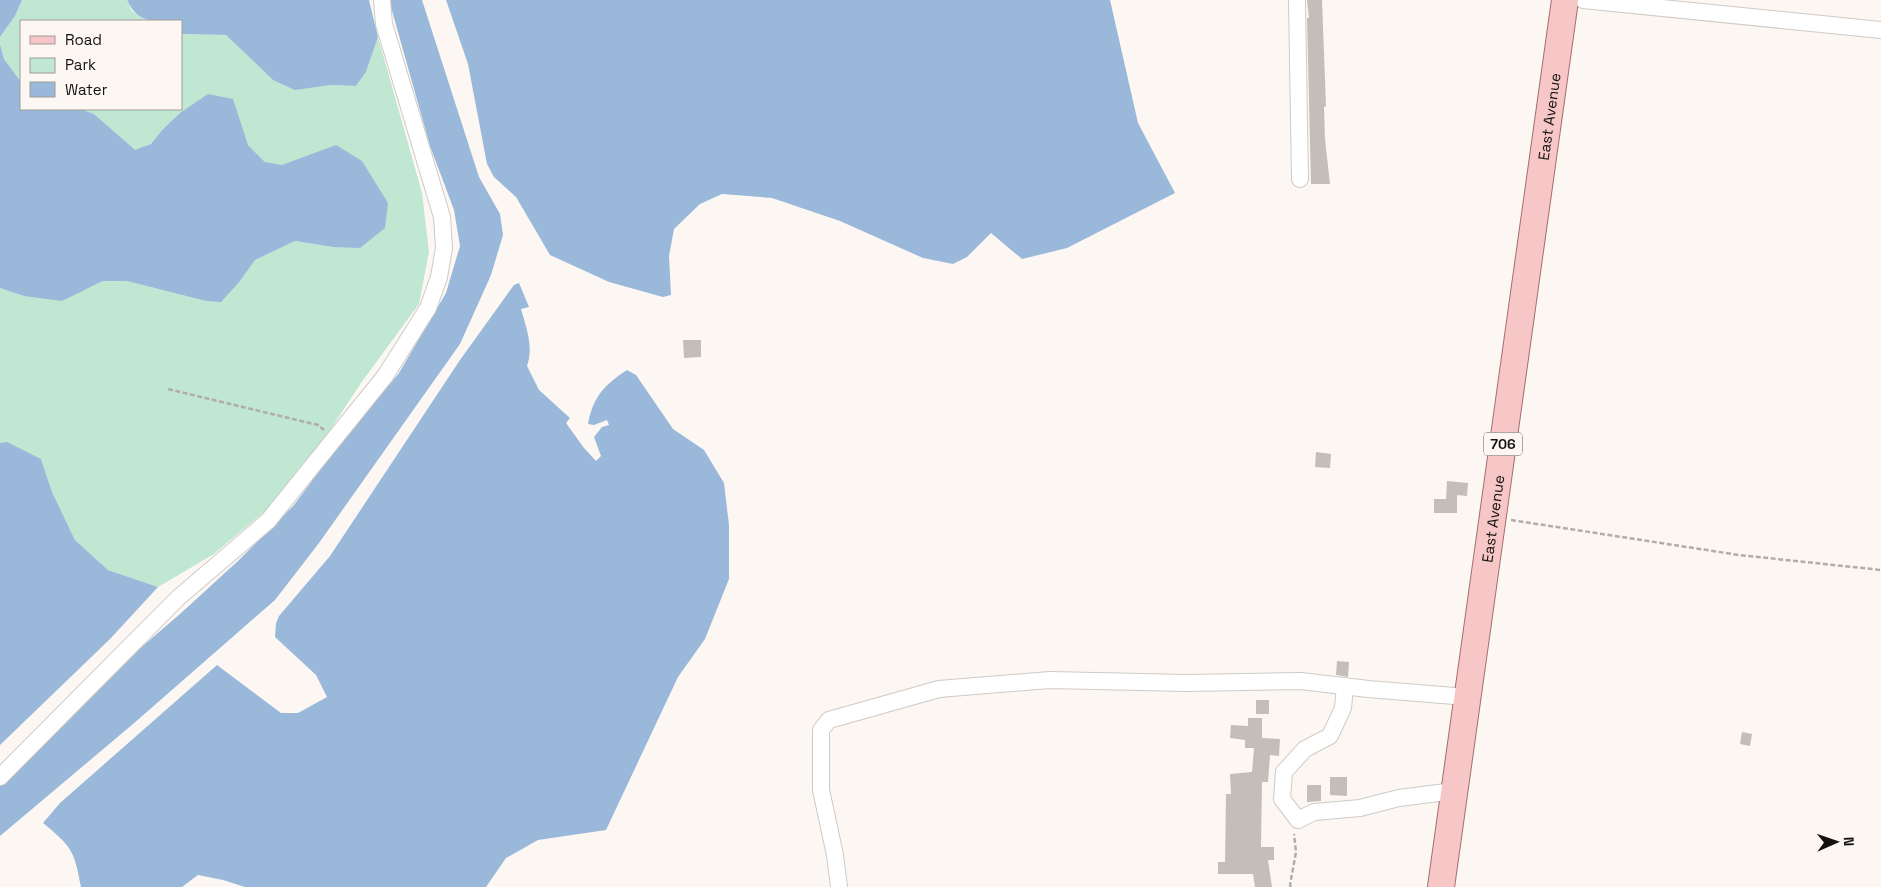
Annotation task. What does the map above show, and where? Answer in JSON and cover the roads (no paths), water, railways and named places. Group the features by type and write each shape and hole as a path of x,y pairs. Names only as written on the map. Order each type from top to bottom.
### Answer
{"main road":[{"name":"East Avenue","path":"1440,887 1565,0"}],"street":[{"path":"0,777 178,598 268,521 385,376 428,308 439,277 444,248 442,217 384,24 382,0"},
{"path":"1297,0 1300,179"},
{"path":"1583,0 1881,30"},
{"path":"839,887 821,790 821,730 829,720 939,690 1050,680 1186,683 1301,682 1467,697"},
{"path":"1345,686 1343,708 1330,736 1305,749 1284,772 1282,799 1298,820 1314,812 1360,808 1399,798 1454,791"}],"water":[{"path":"0,0 22,0 15,16 0,37"},
{"path":"127,0 369,0 378,37 366,72 356,86 330,85 295,90 273,80 226,35 182,34 182,20 150,20 137,14"},
{"path":"389,0 422,0 479,177 500,214 503,235 491,275 460,344 319,543 275,600 133,724 0,836 0,785 96,686 180,614 239,560 294,505 341,442 399,373 446,293 460,246 454,210 430,146"},
{"path":"446,0 1110,0 1138,123 1175,193 1067,248 1022,259 991,233 967,257 953,264 923,258 840,221 772,198 722,194 700,204 674,229 669,256 671,295 663,297 609,282 550,255 516,197 494,177 487,164 468,64"},
{"path":"0,44 4,59 20,81 20,110 84,110 94,114 135,150 151,144 162,130 180,113 208,94 233,99 248,145 265,162 282,165 336,145 362,161 388,203 385,228 360,248 333,247 295,241 255,260 240,281 221,302 206,301 127,281 103,281 62,301 24,296 0,288"},
{"path":"519,283 529,307 521,309 527,330 530,352 527,366 539,390 570,418 566,423 596,461 601,456 594,437 602,427 609,425 607,420 594,425 588,424 593,406 601,392 627,370 636,375 673,429 704,450 724,483 729,525 729,579 705,639 678,677 606,830 538,840 506,858 486,887 245,887 198,875 182,887 81,887 74,857 70,850 43,823 60,803 217,665 281,713 298,713 327,697 316,675 275,637 276,623 279,616 330,556 460,360 514,285"},
{"path":"7,442 41,459 52,492 75,540 108,570 158,587 110,639 0,745 0,443"}]}
